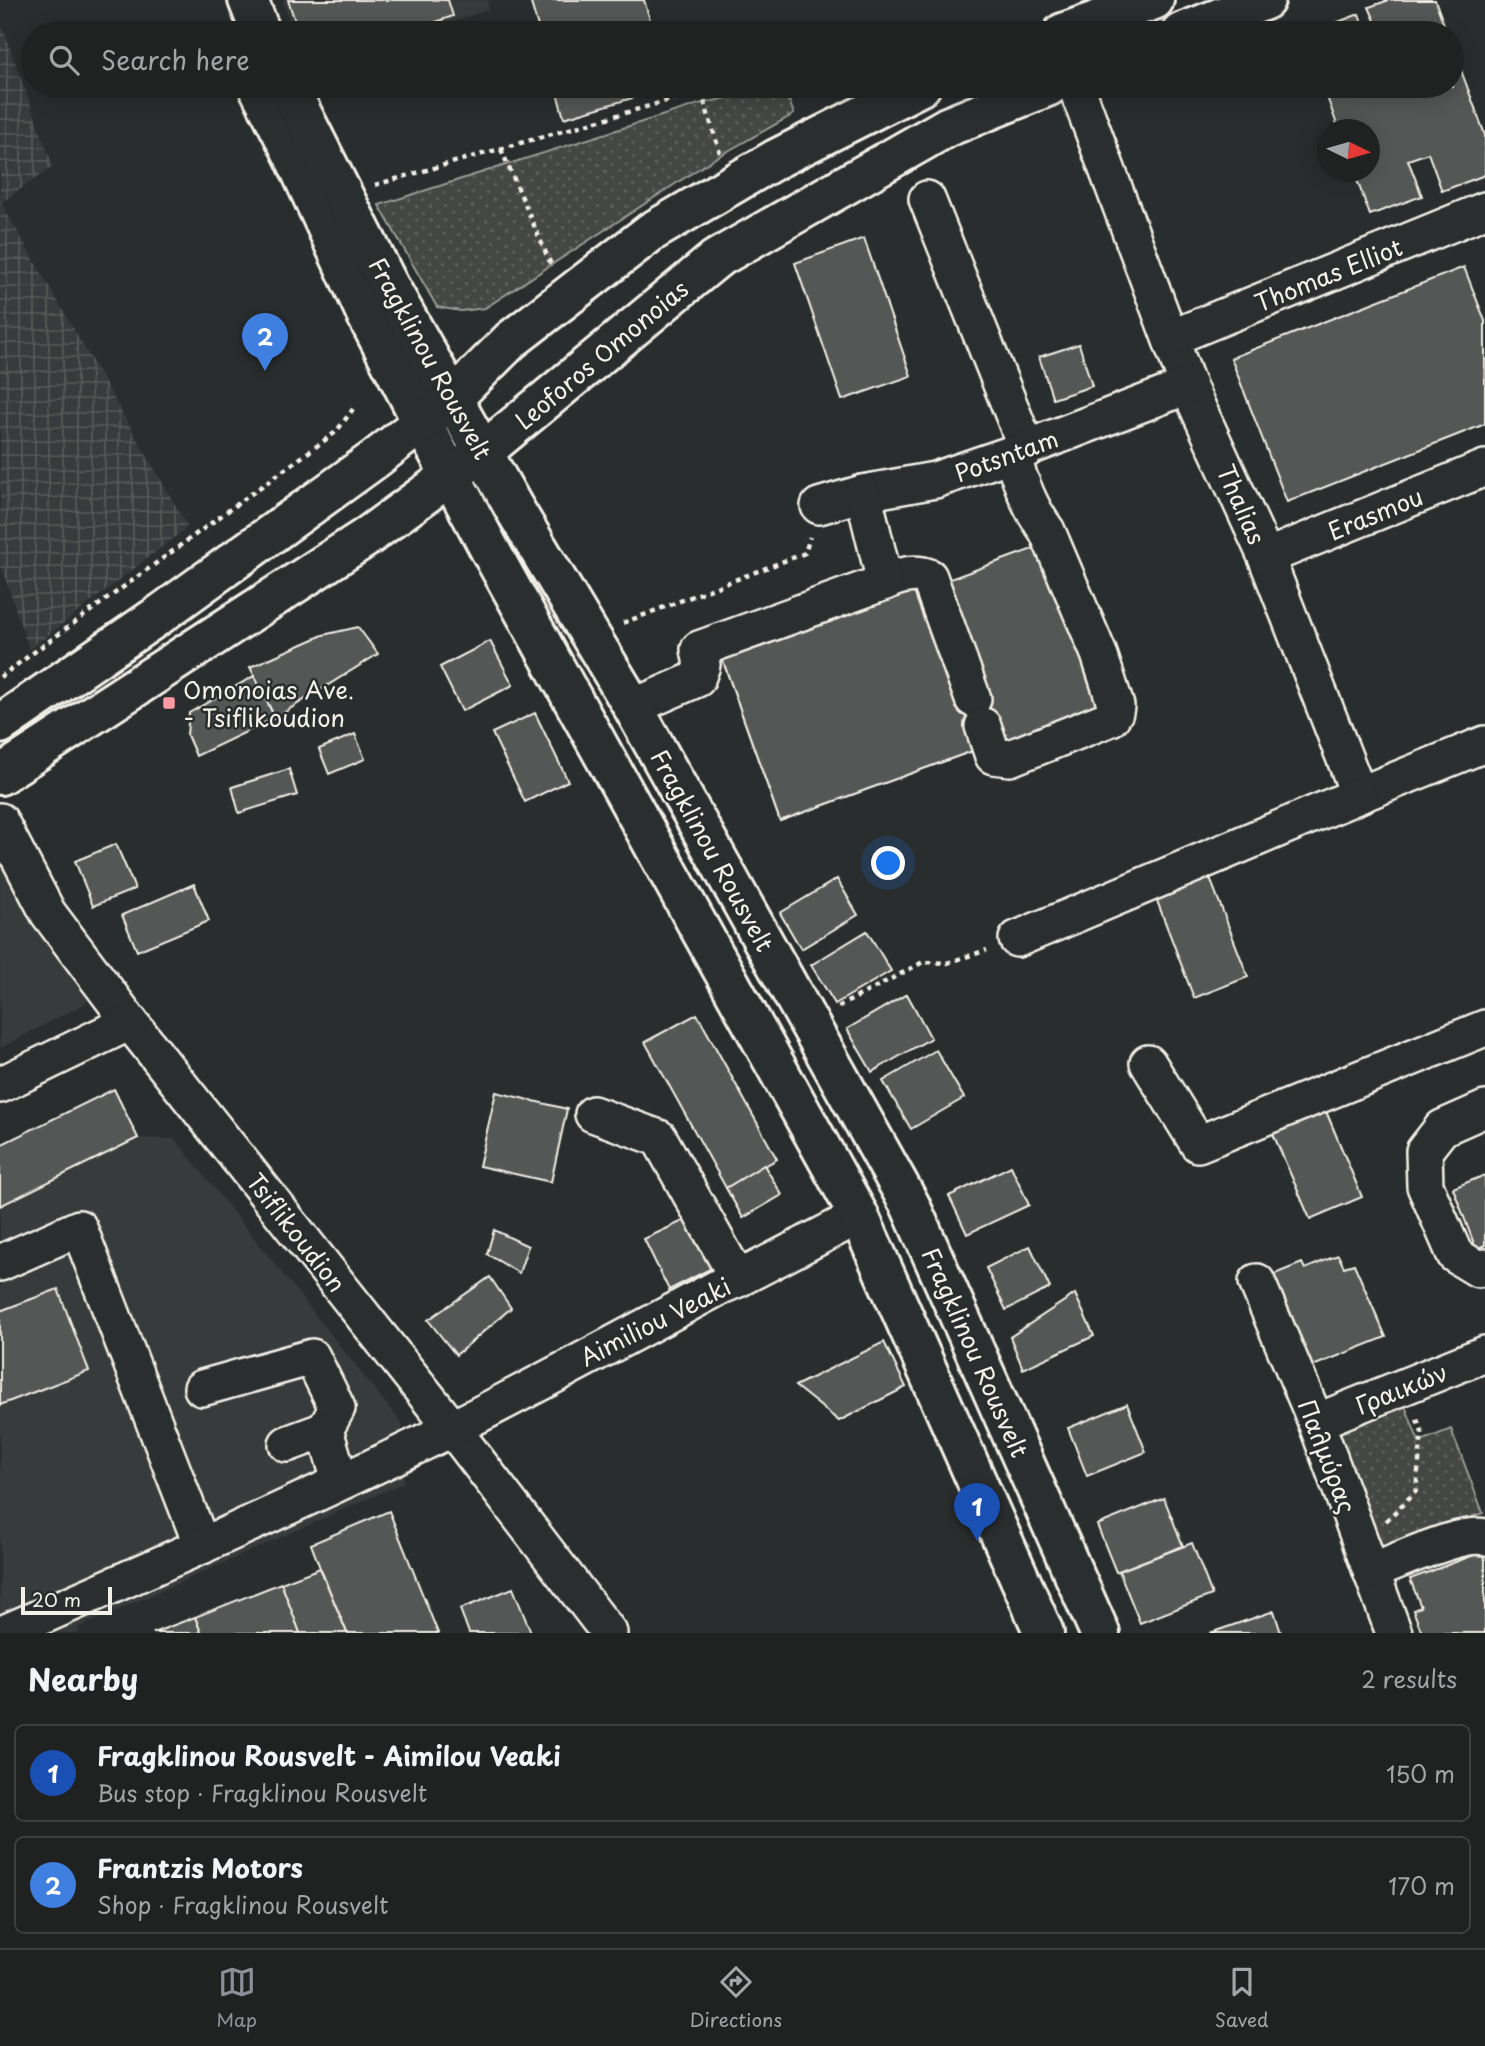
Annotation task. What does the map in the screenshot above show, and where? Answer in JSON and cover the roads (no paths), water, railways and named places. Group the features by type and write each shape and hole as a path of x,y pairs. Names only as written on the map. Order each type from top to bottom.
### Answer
{"main road":[{"path":"222,0 229,21"},
{"path":"248,0 256,21"},
{"path":"1096,21 1154,0"},
{"path":"1212,21 1265,0"},
{"name":"Fragklinou Rousvelt","path":"264,98 295,156 373,327 422,422 859,1216 1044,1633"},
{"name":"Fragklinou Rousvelt","path":"294,98 388,284 514,508 633,707 910,1205 1100,1633"},
{"path":"0,724 162,613 364,467 453,398 511,340 651,232 776,159 896,98"},
{"name":"Leoforos Omonoias","path":"0,775 365,538 452,477 716,258 947,127 1019,98"}],"street":[{"name":"Thalias","path":"1081,98 1188,386 1266,557 1359,795"},
{"path":"633,707 698,680 702,665 699,649 900,576 923,574 929,577 993,756 1010,758 1111,718 1115,712 1116,706 1099,654 1046,531 1026,497 1019,452 927,199"},
{"name":"Thomas Elliot","path":"1171,338 1485,210"},
{"name":"Potsntam","path":"819,506 863,493 935,480 1019,452 1188,386"},
{"name":"Erasmou","path":"1266,557 1485,468"},
{"path":"863,493 885,582"},
{"path":"1017,939 1485,744"},
{"name":"Tsiflikoudion","path":"0,821 48,913 130,1022 452,1428 609,1633"},
{"path":"0,1085 130,1022"},
{"path":"1148,1063 1198,1144 1485,1028"},
{"path":"1485,1109 1441,1128 1424,1151 1425,1186 1455,1255 1478,1269 1485,1267"},
{"path":"593,1114 659,1138 738,1279"},
{"name":"Aimiliou Veaki","path":"4,1633 202,1546 452,1428 712,1290 859,1216"},
{"path":"0,1263 79,1228 202,1546"},
{"name":"Παλμύρας","path":"1257,1282 1316,1422 1394,1633"},
{"name":"Γραικών","path":"1316,1422 1485,1354"},
{"path":"202,1388 312,1357 337,1408 325,1430 287,1444"},
{"path":"325,1430 340,1481"},
{"path":"1367,1559 1461,1538 1485,1538"}],"place":[{"name":"Frantzis Motors","path":"265,371"},
{"name":"Omonoias Ave. - Tsiflikoudion","path":"169,703"},
{"name":"Fragklinou Rousvelt - Aimilou Veaki","path":"977,1541"}]}
